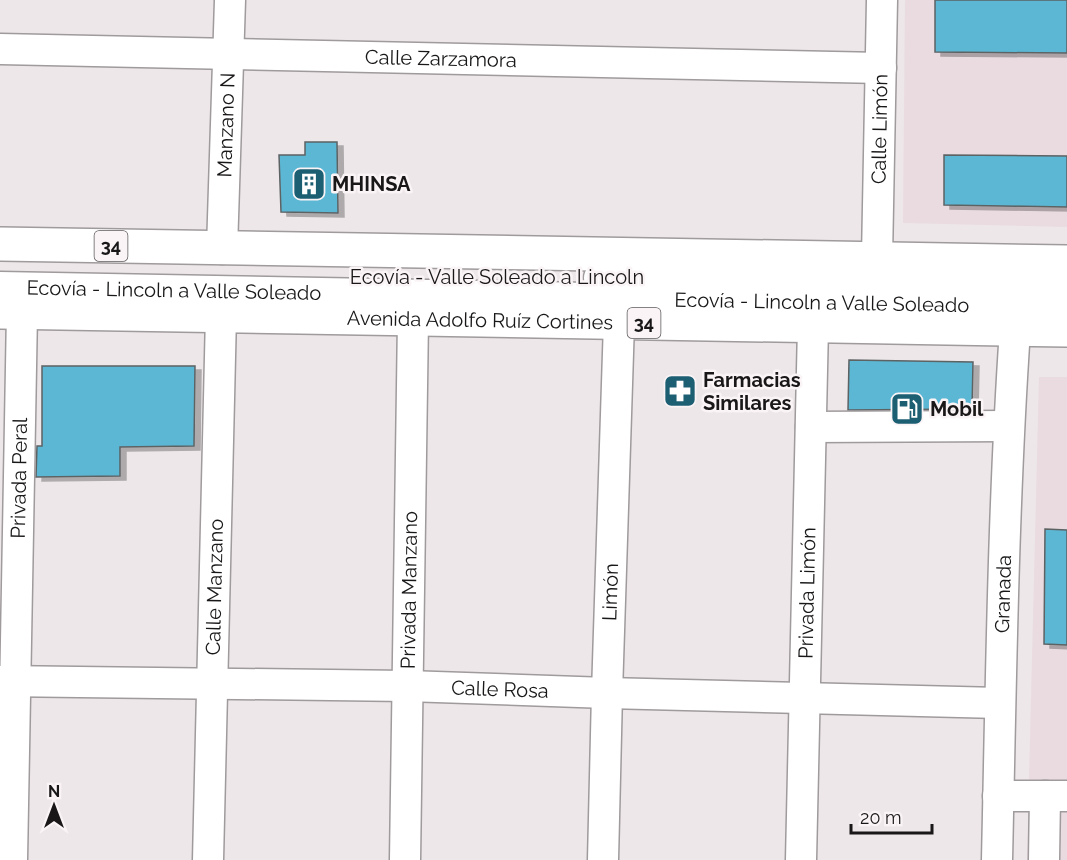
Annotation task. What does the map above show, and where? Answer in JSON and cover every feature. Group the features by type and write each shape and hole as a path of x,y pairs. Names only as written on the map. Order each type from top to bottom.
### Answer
{"main road":[{"name":"34","path":"0,244 1067,262"},
{"name":"Avenida Adolfo Ruíz Cortines","path":"11,312 1067,330"}],"street":[{"name":"Manzano N","path":"222,249 230,0"},
{"name":"Calle Limón","path":"877,258 882,0"},
{"name":"Calle Zarzamora","path":"0,49 881,68"},
{"name":"Ecovía - Valle Soleado a Lincoln","path":"0,268 221,275 1067,281"},
{"name":"Ecovía - Lincoln a Valle Soleado","path":"0,287 1067,307"},
{"name":"Privada Peral","path":"11,312 7,681 12,860"},
{"name":"Calle Manzano","path":"208,860 221,315"},
{"name":"Privada Manzano","path":"405,860 413,319"},
{"name":"Limón","path":"603,860 619,322"},
{"name":"Privada Limón","path":"801,860 813,326"},
{"name":"Granada","path":"997,860 999,703 1008,426 1015,330"},
{"path":"811,427 1008,426"},
{"name":"Calle Rosa","path":"7,681 407,686 999,703"},
{"path":"998,796 1056,796 1044,860"}],"shaded area":[{"path":"905,0 1067,0 1067,227 903,223"},
{"path":"1039,377 1067,377 1067,860 1027,860"}],"building":[{"path":"935,0 1067,0 1067,53 935,52"},
{"name":"MHINSA","path":"305,142 337,142 338,213 281,212 279,155 305,155"},
{"path":"944,155 1067,156 1067,207 944,205"},
{"path":"849,360 973,362 972,409 848,410"},
{"path":"42,366 195,366 194,446 120,447 120,476 36,477 37,446 42,446"},
{"path":"1045,529 1067,530 1067,645 1044,644"}],"place":[{"name":"MHINSA","path":"309,184"},
{"name":"Farmacias Similares","path":"680,391"},
{"name":"Mobil","path":"907,409"}]}
